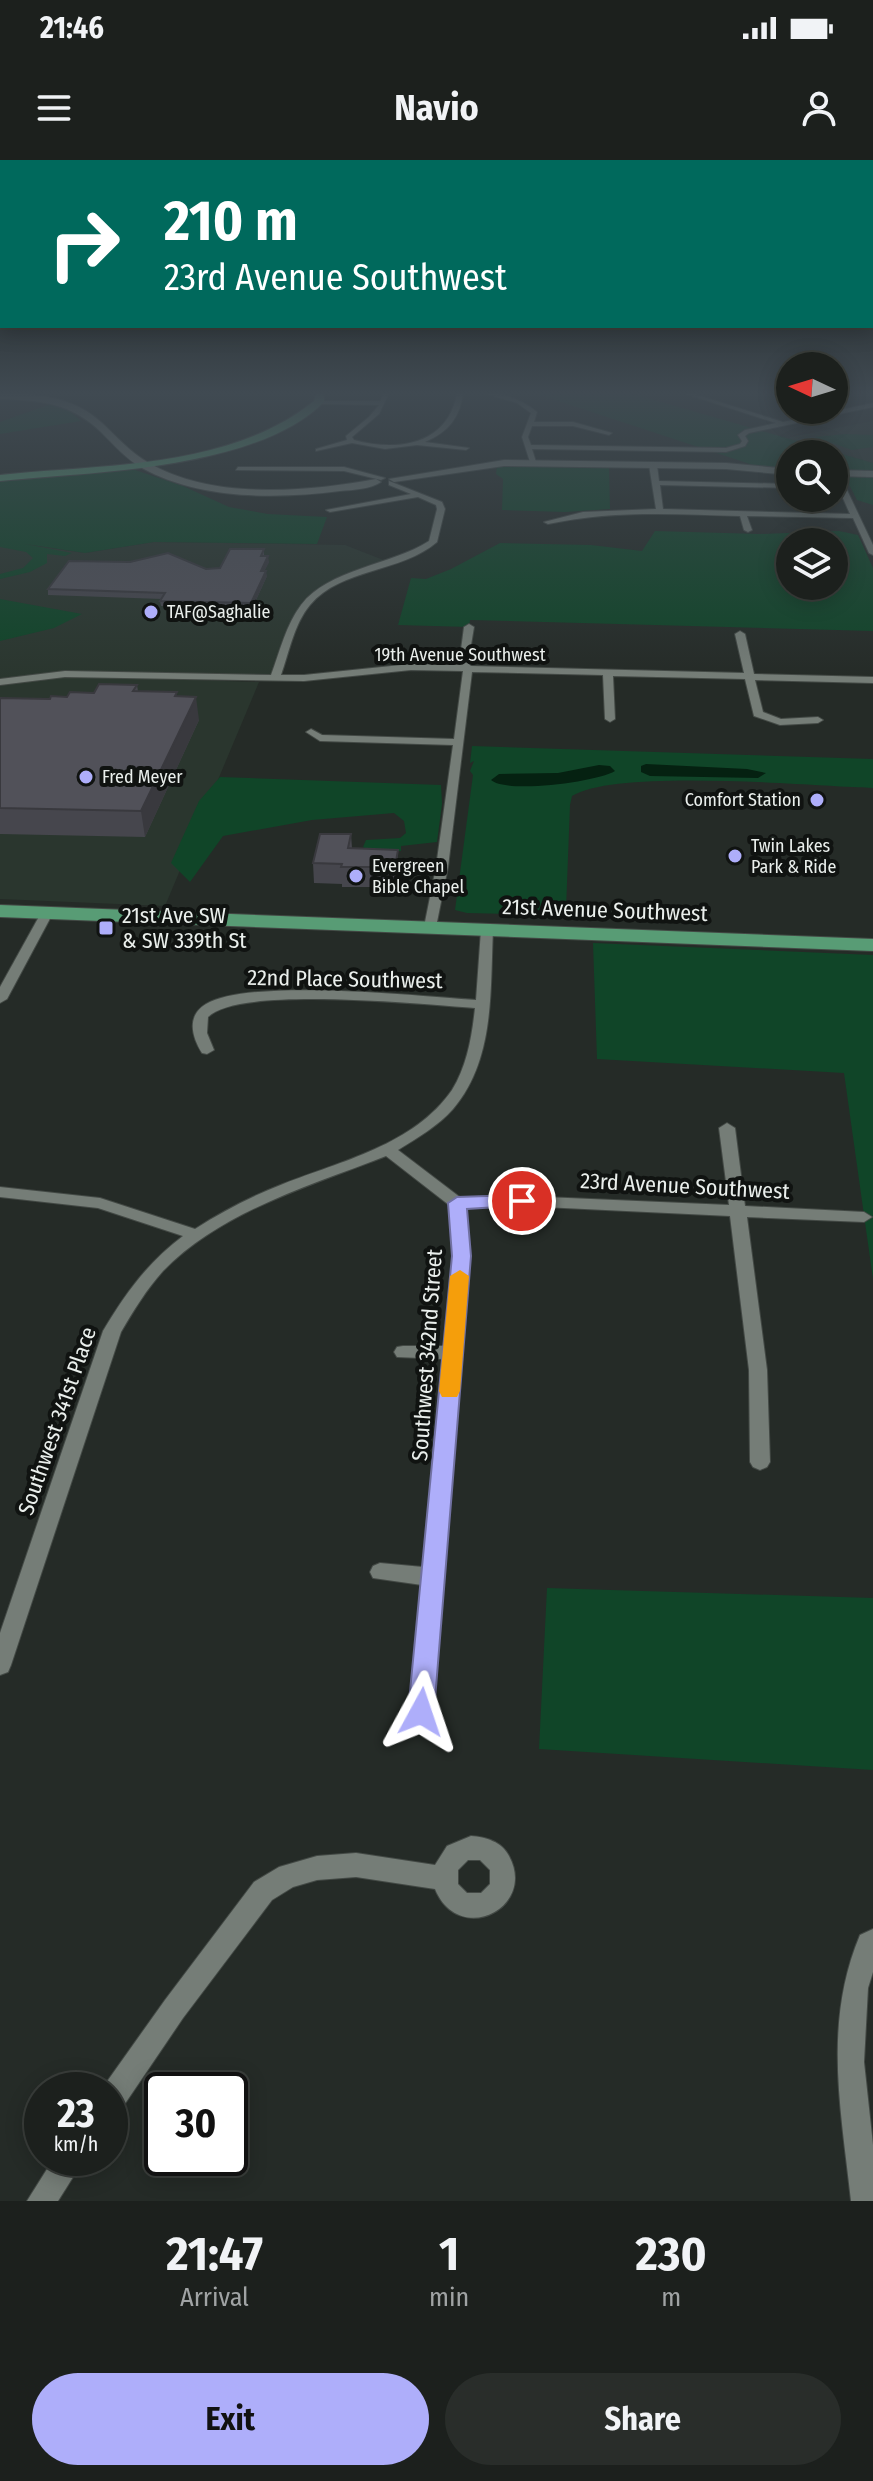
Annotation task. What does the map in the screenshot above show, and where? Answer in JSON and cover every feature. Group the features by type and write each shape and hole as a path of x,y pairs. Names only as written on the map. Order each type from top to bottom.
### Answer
{"main road":[{"name":"21st Avenue Southwest","path":"0,911 873,945"}],"street":[{"path":"239,488 321,488"},
{"path":"275,678 299,617 311,599 332,586 413,554 433,542 441,509 433,501 404,488"},
{"path":"657,488 660,512"},
{"path":"330,510 419,495"},
{"path":"848,500 873,553"},
{"path":"548,522 600,513 856,516"},
{"path":"743,514 748,530"},
{"path":"430,927 442,867 468,668 463,664 469,627"},
{"path":"740,634 756,711 760,716 786,722 818,720"},
{"name":"19th Avenue Southwest","path":"0,682 65,674 316,677 390,667 873,680"},
{"path":"608,673 610,719"},
{"path":"311,732 320,738 457,742"},
{"path":"0,999 47,913"},
{"path":"457,1203 388,1150 423,1127 448,1105 462,1085 479,1032 487,930"},
{"name":"22nd Place Southwest","path":"207,1050 198,1031 201,1018 210,1008 232,1000 299,997 480,1004"},
{"path":"727,1128 735,1211 758,1370 760,1462"},
{"name":"Southwest 341st Place","path":"0,1665 112,1331 135,1292 197,1235 235,1211 388,1150"},
{"path":"0,1192 100,1203 197,1235"},
{"name":"23rd Avenue Southwest","path":"457,1203 522,1201 864,1217"},
{"name":"Southwest 342nd Street","path":"421,1712 461,1256 457,1203"},
{"path":"403,1352 453,1353"},
{"path":"380,1572 433,1577"},
{"path":"128,2075 263,1891 288,1876 356,1865 444,1878"},
{"path":"865,2201 850,2062 855,1988 869,1944 873,1942"},
{"path":"41,2201 58,2176"}],"shaded area":[{"path":"0,488 188,488 229,507 268,514 327,517 317,544 154,542 85,553 25,544 72,553 65,556 47,554 47,563 30,572 0,579 0,574 23,568 33,558 26,552 0,547"},
{"path":"503,488 610,488 610,509 565,512 502,510"},
{"path":"851,488 873,488 873,505 857,500"},
{"path":"655,531 776,533 776,600 848,600 848,533 858,535 873,568 873,631 470,620 469,627 398,625 411,578 426,579 500,543 591,545 642,551"},
{"name":"TAF@Saghalie","path":"0,541 85,553 154,542 345,545 391,563 332,586 304,608 275,678 65,674 0,682"},
{"path":"0,599 82,614 54,628 0,641"},
{"path":"71,676 259,682 165,906 0,899 0,684"},
{"path":"472,746 873,759 873,788 671,781 595,788 572,796 566,909 563,915 467,913 455,910 473,775 470,771 474,761 470,763"},
{"path":"599,765 610,766 615,771 552,785 515,786 491,780 499,774 558,773"},
{"path":"641,766 747,769 766,773 758,778 650,776 641,772"},
{"path":"220,777 441,785 437,842 401,846 401,851 367,850 363,847 366,840 400,838 406,833 404,821 394,813 312,820 223,836 190,882 171,863 199,801"},
{"path":"593,943 873,955 873,1279 844,1073 597,1059"},
{"path":"547,1588 873,1598 873,1770 539,1749"}],"building":[{"name":"TAF@Saghalie","path":"230,549 264,549 261,556 268,556 261,571 266,571 251,603 160,601 165,593 48,589 69,561 130,562 168,553 206,569 220,568"},
{"name":"Fred Meyer","path":"99,684 137,685 133,691 177,692 175,696 196,697 141,811 0,808 0,698 67,697 70,692 94,693"},
{"path":"320,834 351,834 348,848 398,850 395,867 341,867 342,864 313,863"}],"slow traffic":[{"path":"449,1391 460,1276"}],"place":[{"name":"TAF@Saghalie","path":"151,612"},
{"name":"Fred Meyer","path":"86,777"},
{"name":"Comfort Station","path":"817,800"},
{"name":"Twin Lakes Park & Ride","path":"735,856"},
{"name":"Evergreen Bible Chapel","path":"356,876"},
{"name":"21st Ave SW & SW 339th St","path":"106,928"}],"route":[{"path":"421,1712 461,1256 457,1203 522,1201"}]}
